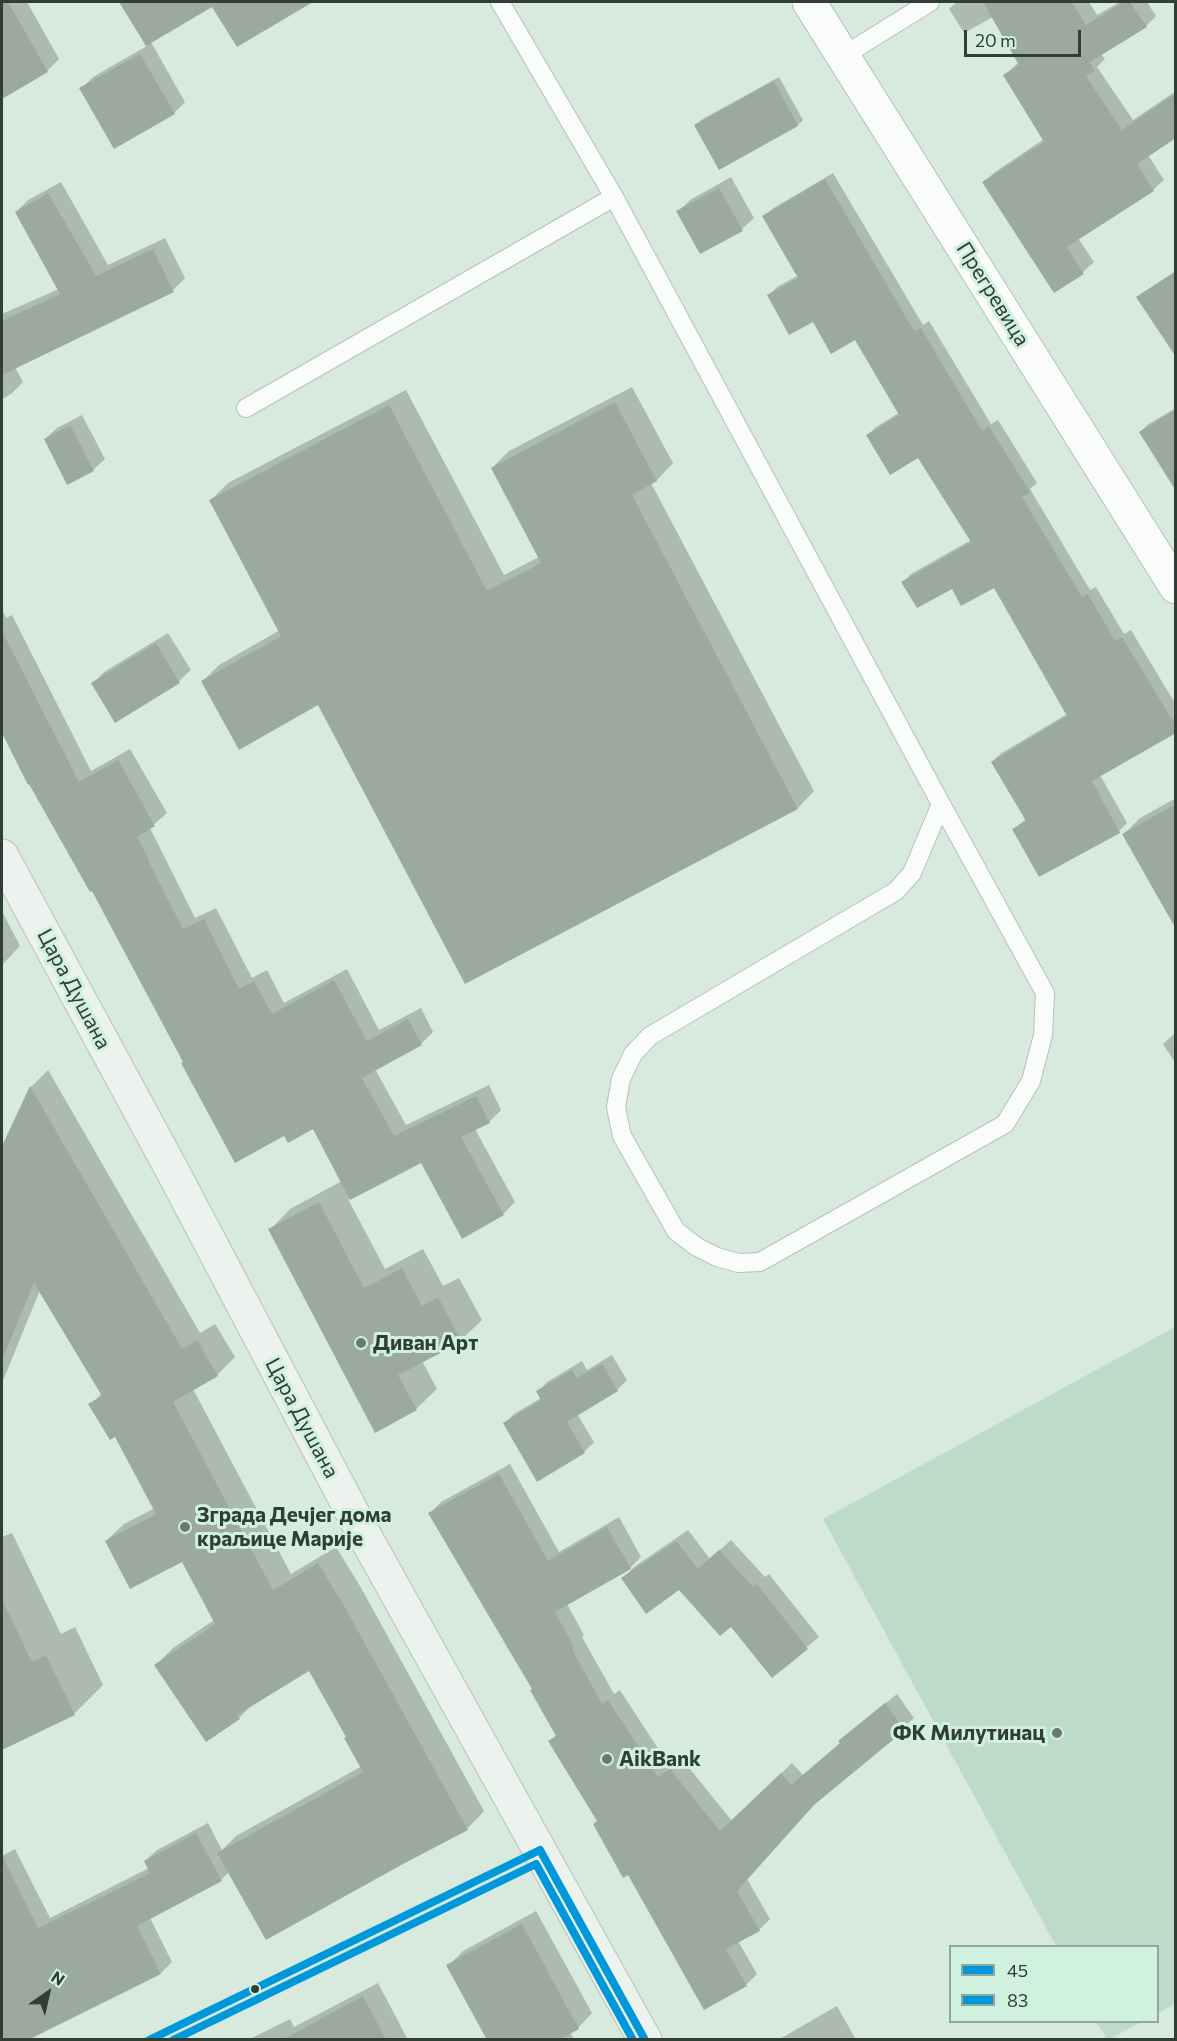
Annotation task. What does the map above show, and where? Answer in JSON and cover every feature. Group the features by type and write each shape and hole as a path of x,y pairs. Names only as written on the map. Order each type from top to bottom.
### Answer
{"main road":[{"name":"Цара Душана","path":"2,856 162,1152 361,1529 645,2040"}],"street":[{"name":"Прегревица","path":"809,2 1176,587"}],"lane":[{"path":"500,2 614,197 1045,993 1043,1035 1031,1081 1020,1103 1005,1124 760,1262 738,1263 717,1257 697,1247 676,1231 622,1136 616,1107 621,1079 633,1054 650,1036 896,891 912,873 941,804"},
{"path":"843,56 930,2"},
{"path":"246,408 614,197"}],"green space":[{"name":"ФК Милутинац","path":"1175,1327 1176,2003 1159,2012 1159,1945 1055,1945 823,1519"},
{"path":"1097,2023 1139,2023 1108,2040"}],"building":[{"path":"2,2 8,2 48,72 2,99"},
{"path":"119,2 313,2 237,47 212,7 146,46"},
{"path":"983,2 1072,2 1086,25 1124,2 1130,2 1147,27 1090,62 1095,71 1086,76 1122,130 1176,93 1176,138 1137,164 1154,191 1067,247 1084,274 1054,293 982,182 1044,142 1003,75 1019,65"},
{"path":"140,54 175,114 114,149 79,88"},
{"path":"774,81 798,126 719,170 694,125"},
{"path":"825,179 914,331 921,328 982,431 989,426 1030,492 1022,497 1082,597 1088,594 1115,641 1122,637 1176,726 1176,733 1092,781 1120,833 1039,877 1012,829 1026,821 991,762 1067,716 994,588 961,606 952,589 917,608 901,582 971,542 918,458 890,475 866,435 899,415 855,340 831,354 813,322 789,335 767,295 798,278 762,216"},
{"path":"719,188 743,231 700,254 676,211"},
{"path":"48,193 96,276 153,249 174,292 2,375 2,321 60,294 15,212"},
{"path":"1176,271 1176,357 1136,297"},
{"path":"615,402 657,481 632,495 798,809 465,984 318,705 239,750 201,681 281,636 209,500 389,405 487,591 541,563 491,468"},
{"path":"1176,409 1176,491 1139,432"},
{"path":"70,425 94,471 67,485 44,439"},
{"path":"2,631 79,782 118,760 155,826 137,837 183,929 204,919 239,989 254,981 272,1014 334,980 367,1041 408,1019 422,1045 362,1078 394,1136 476,1096 490,1123 461,1137 504,1215 462,1239 421,1163 350,1200 313,1129 288,1143 284,1136 235,1163 92,891 90,892 28,785 2,733"},
{"path":"156,643 180,683 115,723 91,683"},
{"path":"1176,804 1176,929 1122,834"},
{"path":"30,1086 182,1349 197,1340 218,1376 173,1402 273,1590 318,1563 468,1830 266,1940 217,1853 363,1772 309,1671 237,1715 240,1719 206,1742 154,1665 215,1624 182,1562 130,1589 105,1541 156,1514 115,1437 110,1440 88,1404 102,1396 34,1283 2,1360 2,1146"},
{"path":"319,1202 364,1288 402,1268 422,1306 438,1297 462,1342 398,1375 417,1410 375,1433 268,1229"},
{"path":"602,1364 618,1391 567,1422 585,1453 537,1482 503,1423 541,1400 536,1391 572,1370 577,1378"},
{"path":"499,1474 548,1561 607,1527 631,1569 555,1612 602,1704 608,1700 658,1777 670,1769 720,1831 781,1773 791,1785 840,1743 838,1741 885,1703 905,1730 814,1805 737,1891 760,1931 726,1949 747,1986 704,2010 628,1875 623,1878 593,1824 597,1821 548,1741 556,1736 530,1690 532,1689 428,1513"},
{"path":"676,1541 698,1569 719,1550 753,1587 757,1584 808,1649 772,1678 731,1627 720,1636 679,1590 646,1614 621,1578"},
{"path":"2,1599 32,1662 46,1655 75,1715 2,1750"},
{"path":"196,1833 222,1881 137,1926 161,1974 28,2040 2,2040 2,1855 38,1928 150,1873 144,1861"},
{"path":"522,1924 579,2029 559,2040 487,2040 446,1965"},
{"path":"363,1996 386,2040 282,2040"}],"transit line":[{"name":"45","path":"149,2040 540,1850 645,2040"},
{"name":"83","path":"173,2040 536,1864 633,2040"}],"place":[{"name":"Диван Арт","path":"361,1343"},
{"name":"Зграда Дечјег дома краљице Марије","path":"185,1527"},
{"name":"ФК Милутинац","path":"1057,1733"},
{"name":"AikBank","path":"607,1759"}]}
